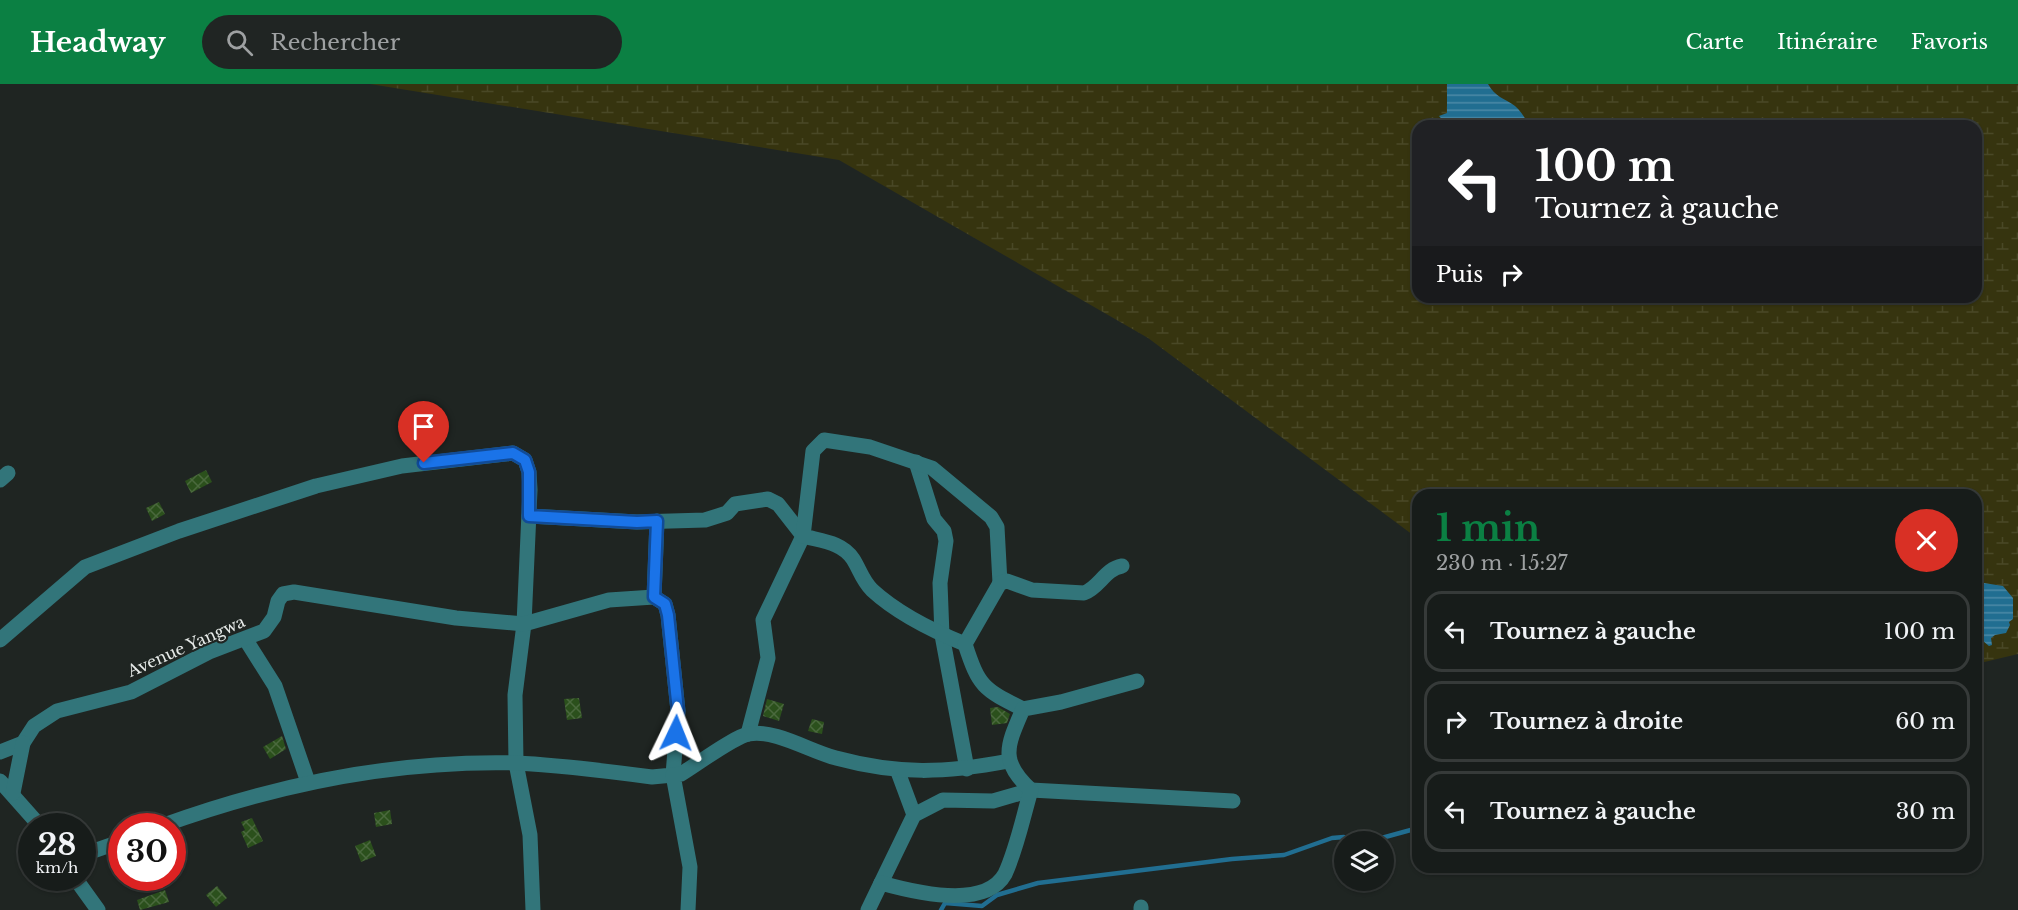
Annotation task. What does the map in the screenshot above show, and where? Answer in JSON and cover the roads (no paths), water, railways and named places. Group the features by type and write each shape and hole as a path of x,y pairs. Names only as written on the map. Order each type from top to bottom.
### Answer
{"street":[{"path":"748,734 768,658 763,620 803,536 813,452 824,440 870,447 932,468 992,517 997,527 1000,583 965,644 973,668 987,691 1023,709 1061,702 1137,681"},
{"path":"0,640 72,577 102,558 316,486 402,466 513,453 525,460 529,472 524,624 515,695 516,764 530,835 533,910"},
{"path":"916,462 934,519 944,531 946,541 940,583 942,635 967,769"},
{"path":"529,516 637,522 705,520 728,513 735,504 768,499 778,504 803,536 834,543 844,549 853,559 863,582 874,592 942,635 965,644"},
{"path":"654,597 657,521"},
{"path":"1000,583 1007,581 1032,590 1084,593 1091,590 1115,567 1122,566"},
{"name":"Avenue Yangwa","path":"0,752 23,743 34,726 57,711 131,692 209,652 246,640 264,631 274,617 278,602 284,594 294,592 456,618 524,624"},
{"path":"524,624 609,600 654,597 665,604 677,700 673,776 690,867 688,910"},
{"path":"246,640 274,686 308,782"},
{"path":"1023,709 1010,738 1009,761 1016,777 1031,790"},
{"path":"186,818 246,798 308,782 441,765 516,764 652,777 673,776 681,774 748,734 787,739 838,759 898,772 967,769 1009,761"},
{"path":"13,793 23,743"},
{"path":"898,772 914,815"},
{"path":"0,781 29,813"},
{"path":"881,883 940,899 970,897 993,888 1005,874 1031,790"},
{"path":"868,910 914,815 943,800 993,801 1031,790 1233,801"},
{"path":"84,891 98,910"}],"water":[{"path":"1447,84 1488,84 1497,95 1517,108 1526,120 1443,120 1439,116 1447,113"},
{"path":"1982,583 2003,586 2013,598 2013,619 2009,622 2006,633 1991,638 1992,645 1989,646 1982,641"}],"waterway":[{"path":"1394,835 1412,830"},
{"path":"941,910 945,903 982,906 997,895 1038,883 1232,859 1284,855 1334,838"}]}
